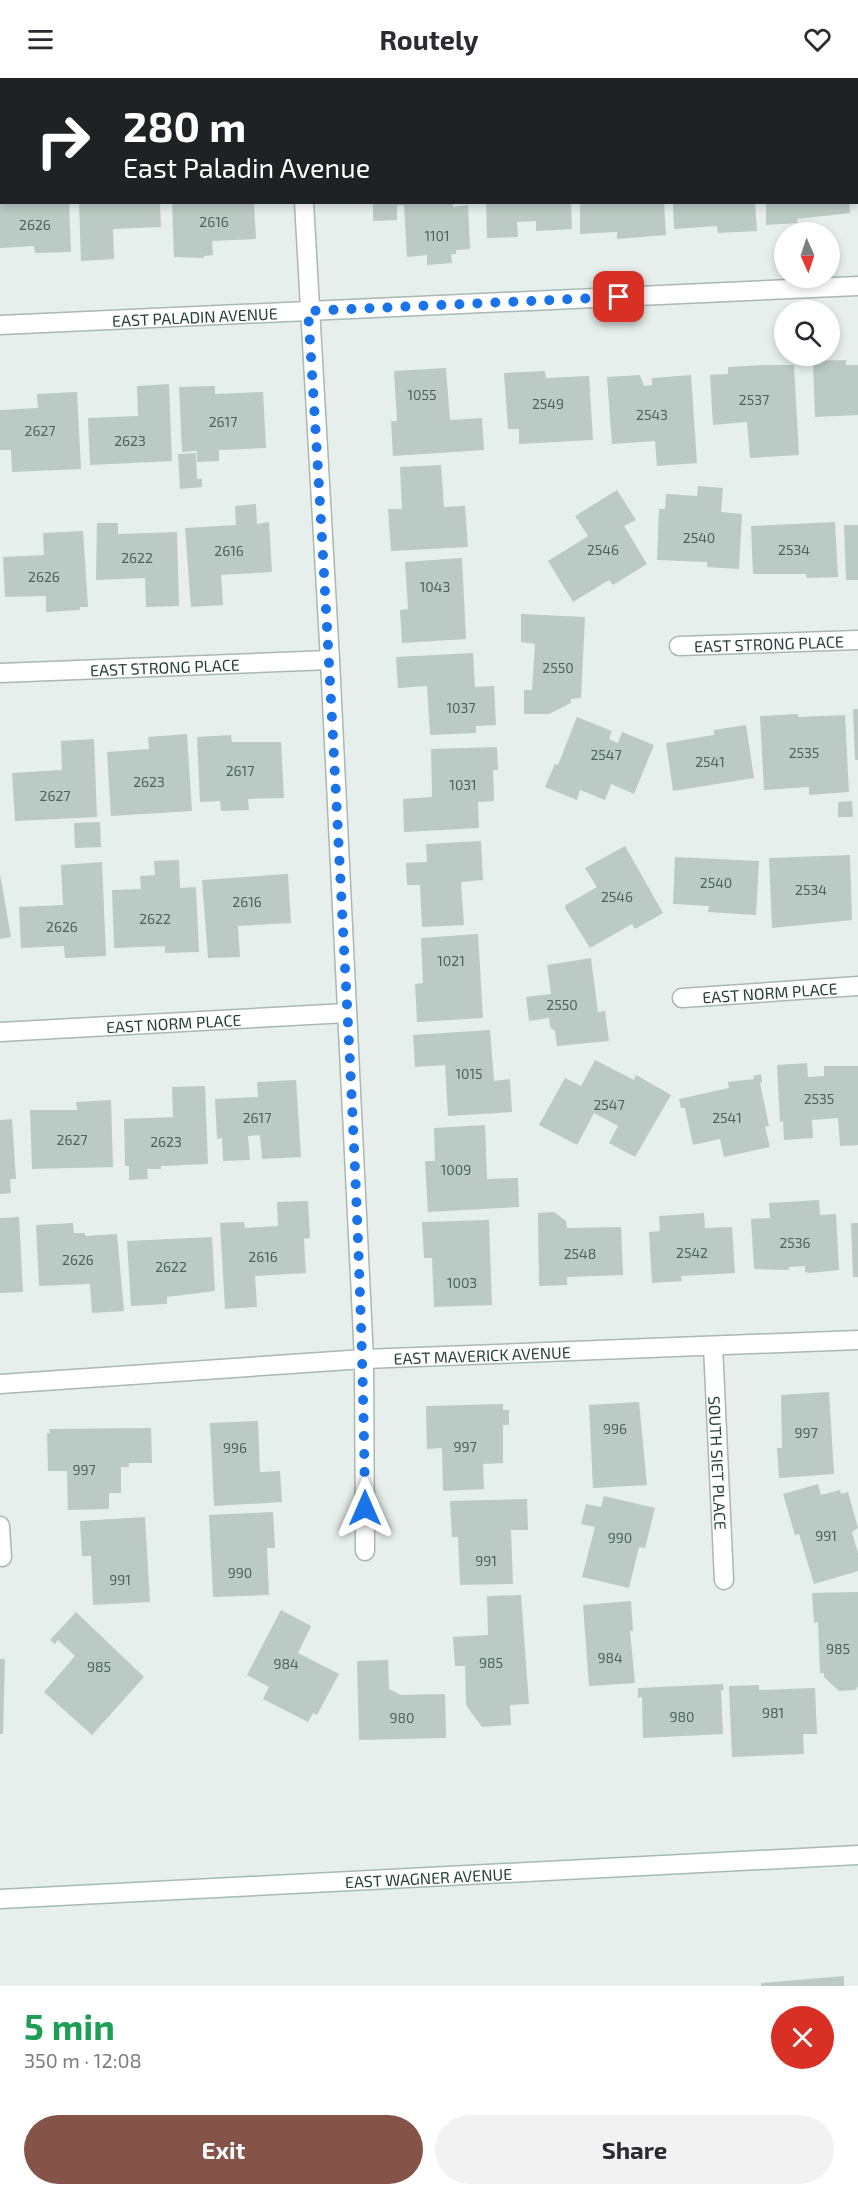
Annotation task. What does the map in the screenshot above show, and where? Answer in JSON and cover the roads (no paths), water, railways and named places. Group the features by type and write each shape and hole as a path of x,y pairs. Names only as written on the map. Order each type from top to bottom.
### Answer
{"street":[{"path":"304,204 308,311 330,660 364,1359 365,1551"},
{"name":"EAST PALADIN AVENUE","path":"0,325 858,286"},
{"name":"EAST STRONG PLACE","path":"679,646 858,640"},
{"name":"EAST STRONG PLACE","path":"0,673 330,660"},
{"name":"EAST NORM PLACE","path":"682,998 858,986"},
{"name":"EAST NORM PLACE","path":"0,1032 348,1013"},
{"name":"EAST MAVERICK AVENUE","path":"0,1384 364,1359 858,1340"},
{"name":"SOUTH SIET PLACE","path":"713,1346 724,1580"},
{"path":"0,1526 2,1557"},
{"name":"EAST WAGNER AVENUE","path":"0,1899 858,1855"}]}
